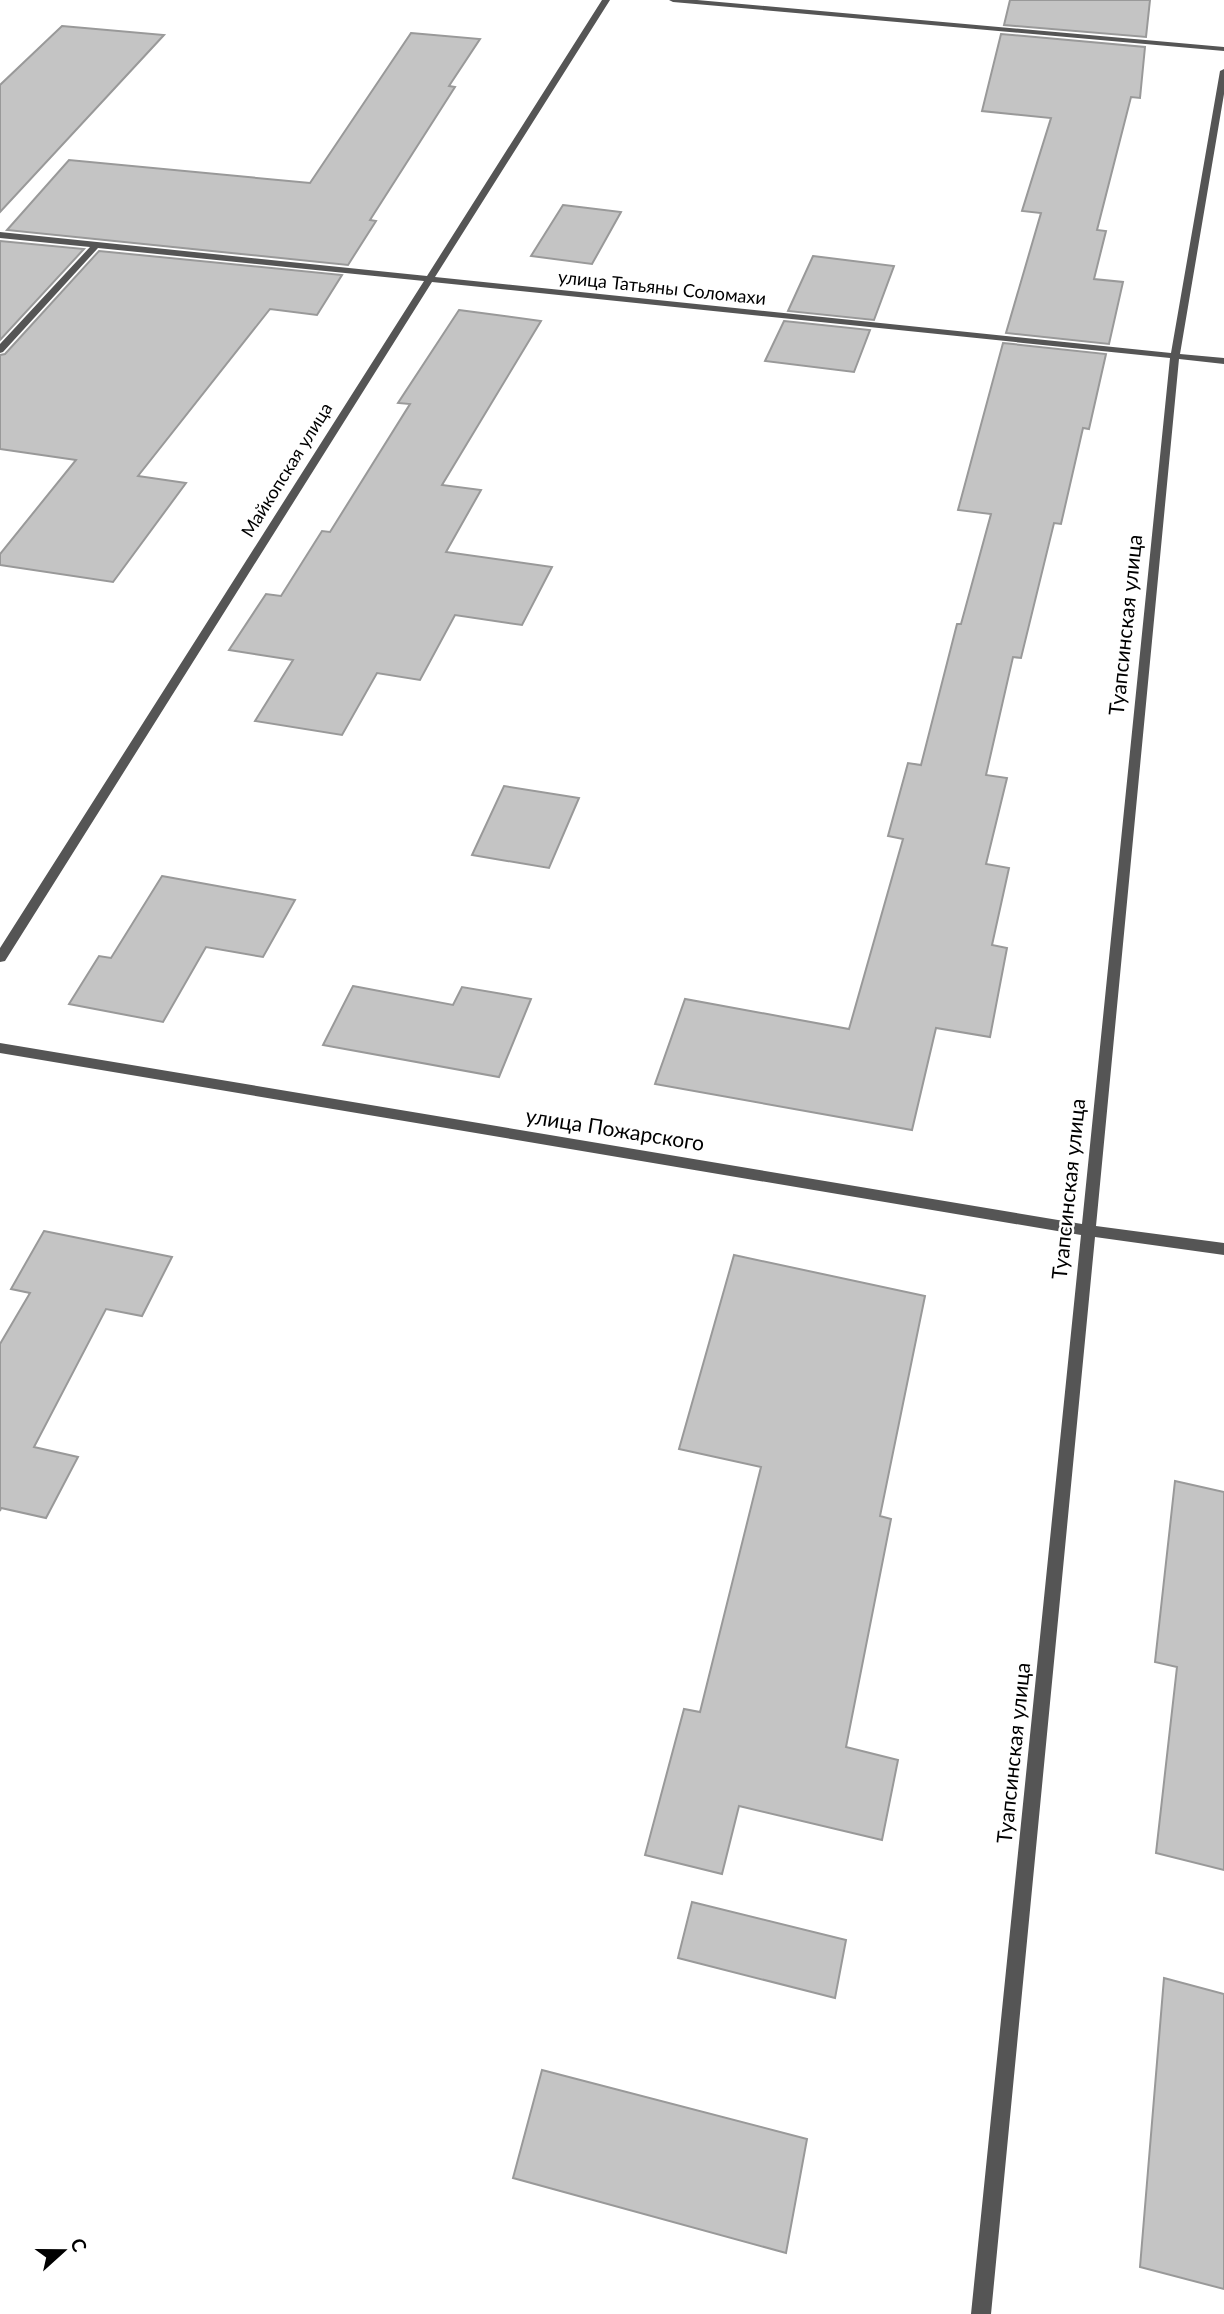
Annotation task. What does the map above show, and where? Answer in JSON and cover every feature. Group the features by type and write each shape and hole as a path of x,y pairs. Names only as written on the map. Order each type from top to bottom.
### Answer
{"street":[{"name":"Майкопская улица","path":"0,958 606,0"},
{"path":"673,0 1224,49"},
{"name":"Туапсинская улица","path":"981,2314 1086,1230 1175,356 1224,71"},
{"name":"улица Татьяны Соломахи","path":"0,235 1224,361"},
{"path":"0,350 96,245"},
{"name":"улица Пожарского","path":"0,1048 1086,1230 1224,1249"}],"building":[{"path":"1010,0 1150,0 1146,37 1004,25"},
{"path":"62,26 164,35 0,212 0,85"},
{"path":"411,33 480,39 449,86 455,87 370,220 376,221 348,265 7,230 69,160 310,183"},
{"path":"1001,34 1145,47 1140,98 1131,97 1097,230 1106,231 1094,279 1123,282 1109,344 1006,333 1041,213 1022,211 1051,118 982,111"},
{"path":"563,205 621,212 592,264 531,256"},
{"path":"0,241 84,249 0,340"},
{"path":"99,251 342,275 317,315 270,309 138,476 186,483 113,582 0,565 0,554 76,460 0,449 0,355 5,354"},
{"path":"813,256 894,266 874,320 788,311"},
{"path":"459,310 541,321 442,485 481,490 446,552 552,567 522,625 455,615 420,680 377,673 342,735 255,721 293,660 229,650 266,594 281,596 322,531 330,532 410,404 398,403"},
{"path":"784,321 870,330 854,372 765,361"},
{"path":"1003,343 1106,354 1089,429 1083,428 1061,524 1054,523 1021,658 1013,657 986,775 1007,778 986,864 1009,868 992,945 1007,948 990,1037 936,1028 912,1130 655,1084 685,999 849,1029 903,839 888,836 908,763 921,765 957,624 961,624 991,514 958,510"},
{"path":"504,786 579,798 549,868 472,855"},
{"path":"162,876 295,900 263,957 206,947 163,1022 69,1004 99,956 111,958"},
{"path":"353,986 453,1005 462,987 531,999 499,1077 323,1045"},
{"path":"44,1231 172,1257 142,1316 106,1309 34,1447 78,1457 46,1518 1,1508 0,1511 0,1344 30,1293 11,1289"},
{"path":"734,1255 925,1296 880,1516 891,1519 846,1747 898,1760 882,1840 739,1806 722,1874 645,1855 684,1709 700,1712 761,1467 679,1449"},
{"path":"1175,1481 1224,1492 1224,1870 1156,1853 1177,1667 1155,1662"},
{"path":"692,1902 846,1940 835,1998 678,1958"},
{"path":"1164,1978 1224,1994 1224,2289 1140,2267"},
{"path":"542,2070 807,2139 786,2253 513,2178"}]}
